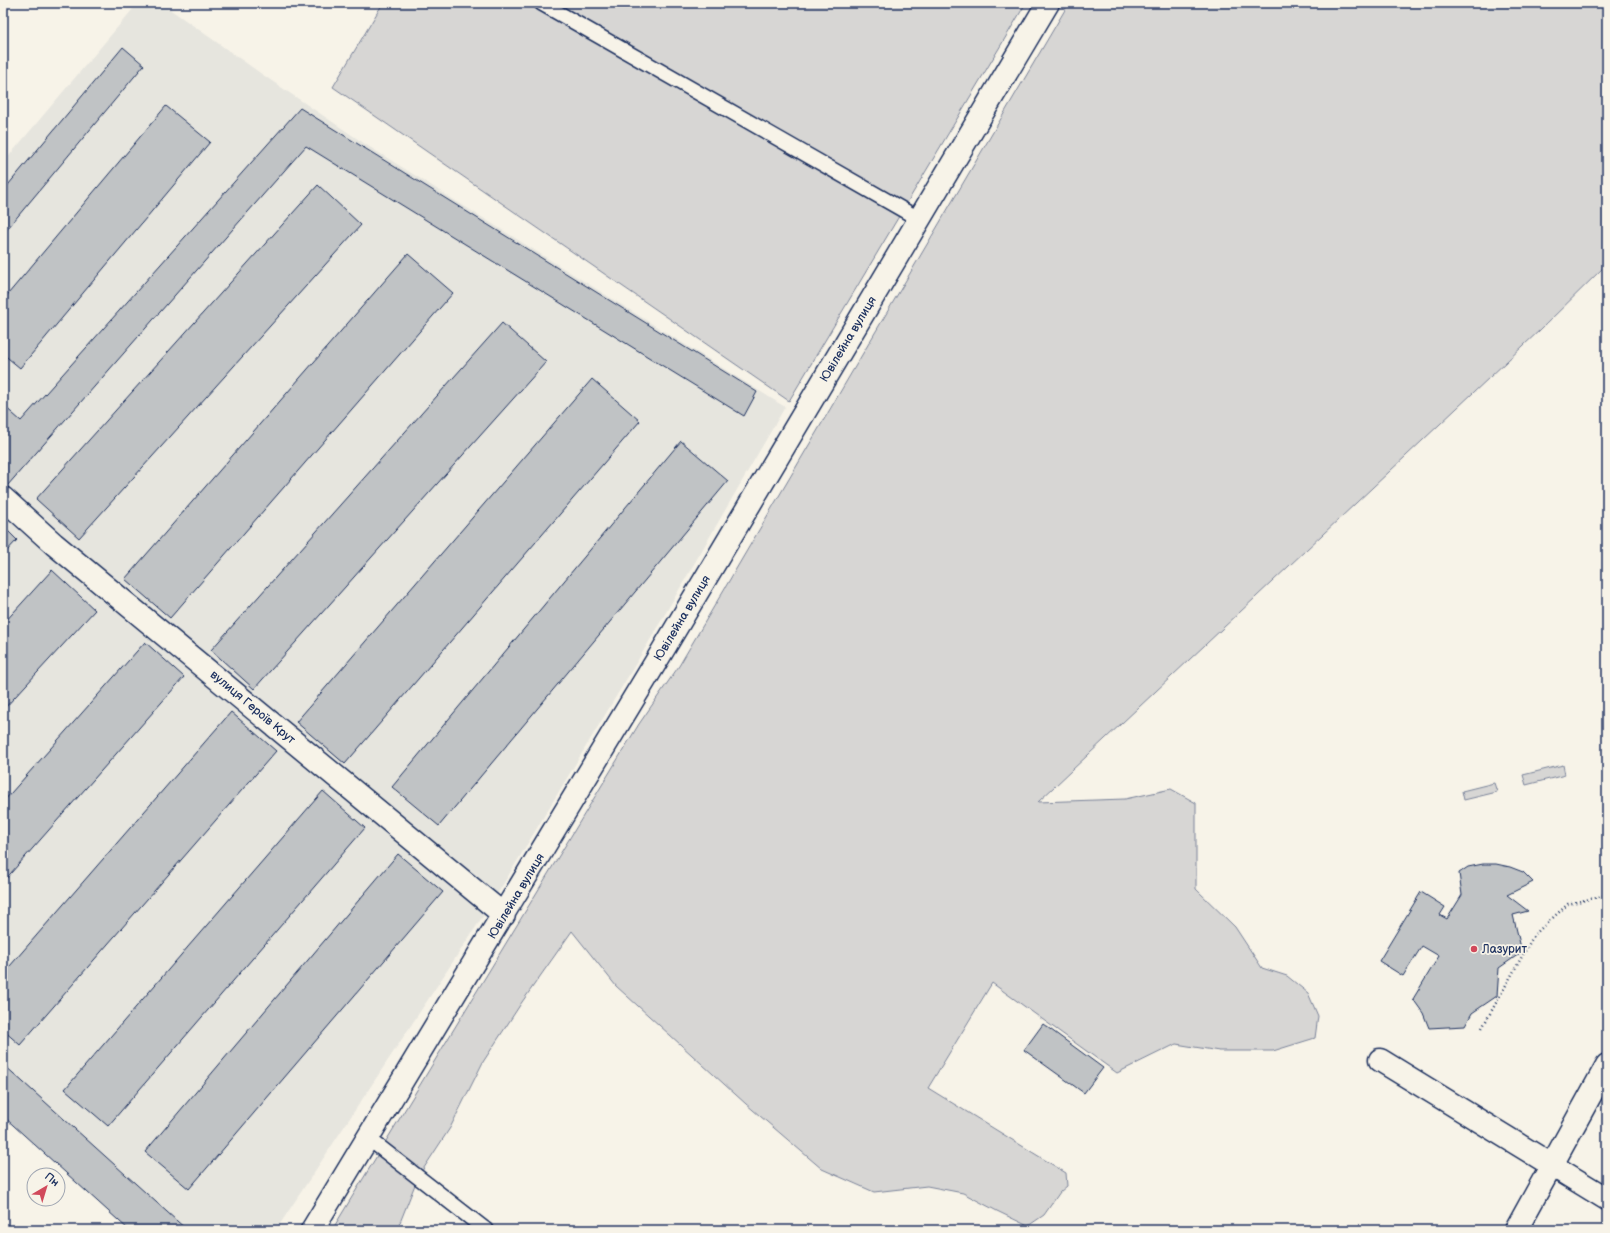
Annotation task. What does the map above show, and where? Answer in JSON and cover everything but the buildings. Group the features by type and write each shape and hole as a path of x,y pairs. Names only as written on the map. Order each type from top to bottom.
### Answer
{"street":[{"name":"Ювілейна вулиця","path":"312,1230 504,915 1048,3"},
{"name":"вулиця Героїв Крут","path":"3,498 54,544 504,915"},
{"path":"1380,1060 1607,1199"},
{"path":"1516,1230 1607,1065"}],"lane":[{"path":"540,3 919,219"},
{"path":"368,1138 486,1230"}],"path":[{"path":"1482,1028 1534,935 1568,904 1607,895"}],"shaded area":[{"path":"138,3 161,3 263,75 368,146 785,407 647,645 493,901 276,1230 129,1230 66,1173 66,1167 59,1167 3,1116 3,163"},
{"path":"383,3 1026,3 789,401 333,87"},
{"path":"1069,3 1607,3 1607,264 1540,330 1038,802 1125,799 1171,789 1196,803 1196,889 1235,927 1262,968 1287,976 1308,993 1318,1016 1315,1038 1273,1051 1219,1051 1176,1044 1117,1073 992,983 928,1088 1066,1173 1067,1186 1060,1192 1044,1215 1028,1226 963,1193 927,1186 874,1192 822,1169 746,1104 616,986 572,931 522,1002 483,1062 450,1128 418,1177 397,1230 332,1230 639,724 679,666"},
{"path":"1563,765 1565,775 1526,785 1523,775"},
{"path":"1494,783 1497,792 1464,800 1462,791"}],"place":[{"name":"Лазурит","path":"1474,949"}]}
